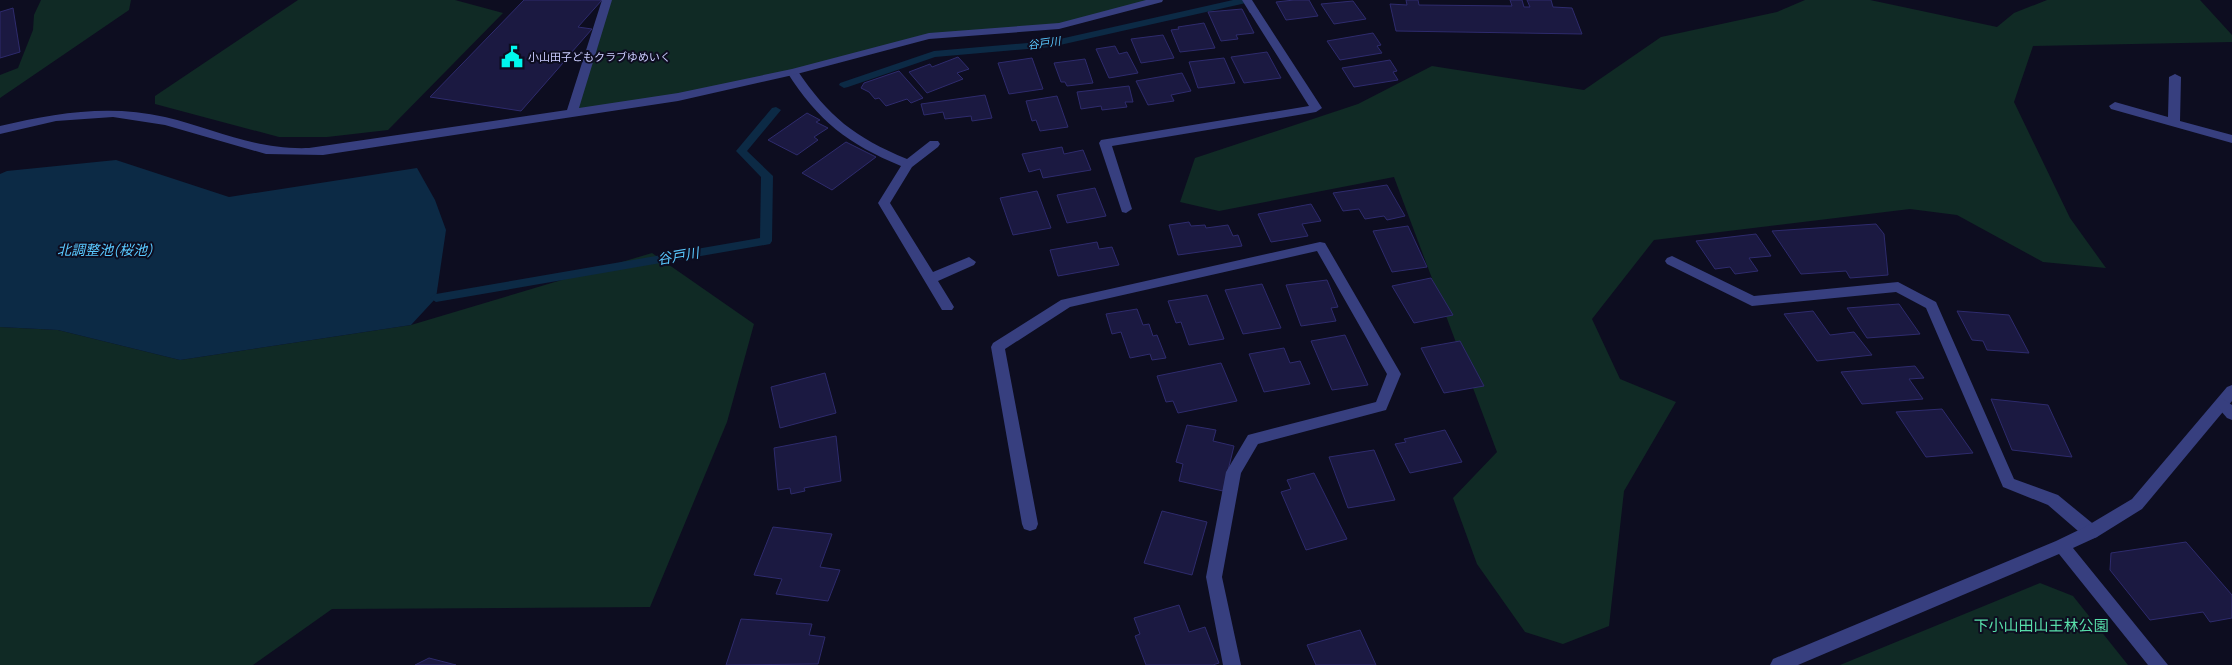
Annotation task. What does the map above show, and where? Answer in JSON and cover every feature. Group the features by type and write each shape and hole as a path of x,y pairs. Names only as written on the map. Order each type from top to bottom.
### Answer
{"street":[{"path":"572,114 607,0"},
{"path":"0,130 46,119 104,113 152,118 265,150 290,152 323,151 678,97 793,72 929,36 1059,26 1158,0"},
{"path":"1126,210 1105,143 1316,108 1247,0"},
{"path":"793,72 808,98 838,129 882,154 908,164"},
{"path":"2174,123 2175,77"},
{"path":"2115,106 2232,139"},
{"path":"934,144 908,164 884,202 947,307"},
{"path":"1030,524 998,347 1066,303 1320,246 1394,374 1381,406 1253,439 1234,472 1214,577 1232,665"},
{"path":"1672,261 1752,301 1898,287 1931,305 2008,483 2052,500 2091,532"},
{"path":"930,279 969,262"},
{"path":"1779,665 2062,546 2091,532 2136,504 2227,409 2232,391"},
{"path":"2062,546 2159,665"}],"green space":[{"path":"41,0 131,0 129,10 0,98 0,75 18,68 33,30 34,15"},
{"path":"298,0 455,0 503,13 388,130 327,137 279,137 155,104 155,96"},
{"path":"607,0 1158,0 1059,26 929,36 793,72 572,114"},
{"path":"1805,0 1870,0 1997,27 2014,13 2047,0 2200,0 2232,35 2232,42 2033,46 2014,102 2070,218 2106,268 2043,262 1957,215 1910,209 1654,240 1592,319 1620,379 1676,402 1624,491 1609,626 1563,644 1525,632 1477,564 1453,498 1497,452 1394,177 1219,211 1180,202 1195,158 1358,104 1432,66 1584,90 1661,37 1777,12"},
{"path":"652,253 754,324 727,422 650,607 332,609 253,665 0,665 0,327 58,330 180,360 411,325"},
{"name":"下小山田山王林公園","path":"2040,583 2073,596 2128,665 1840,665"}],"water":[{"name":"北調整池(桜池)","path":"116,160 229,197 417,168 435,200 446,230 436,298 411,325 180,360 58,330 0,327 0,174 7,171"}],"building":[{"name":"小山田子どもクラブゆめいく","path":"524,0 602,0 578,27 592,29 571,53 559,51 550,61 563,63 521,111 430,97"},
{"path":"1309,0 1318,16 1286,20 1276,2"},
{"path":"1406,0 1418,0 1419,5 1512,6 1510,0 1522,0 1524,7 1530,7 1527,0 1551,0 1553,7 1572,8 1582,34 1396,31 1390,4 1407,5"},
{"path":"1353,1 1366,19 1334,24 1321,4"},
{"path":"13,8 20,52 0,58 0,12"},
{"path":"1242,9 1254,33 1236,35 1238,39 1221,41 1208,12"},
{"path":"1204,23 1215,48 1180,52 1171,30"},
{"path":"1373,33 1381,45 1377,46 1382,53 1340,60 1327,41"},
{"path":"1163,35 1174,58 1141,63 1131,39"},
{"path":"1115,46 1119,54 1127,52 1138,73 1109,78 1096,49"},
{"path":"1267,52 1281,78 1244,83 1231,57"},
{"path":"958,57 969,69 957,73 963,79 927,93 909,72 930,64 932,67"},
{"path":"1032,58 1043,89 1009,94 998,63"},
{"path":"1224,58 1235,83 1198,88 1189,62"},
{"path":"1085,59 1093,83 1067,86 1065,82 1061,82 1054,63"},
{"path":"1390,60 1397,71 1393,72 1398,80 1354,87 1342,68"},
{"path":"899,71 923,98 911,103 907,99 886,106 879,98 875,99 869,92 861,88 864,83"},
{"path":"1182,73 1191,91 1171,95 1174,101 1148,105 1136,81"},
{"path":"1129,86 1133,102 1125,102 1127,107 1102,110 1101,106 1081,109 1077,92"},
{"path":"985,95 992,118 972,121 971,116 945,119 943,112 924,115 921,104"},
{"path":"1057,96 1068,127 1040,131 1036,120 1032,121 1026,101"},
{"path":"807,113 820,120 816,122 828,128 814,137 818,140 797,155 768,140"},
{"path":"846,142 876,157 832,190 802,173"},
{"path":"1062,147 1064,154 1083,150 1091,170 1043,178 1040,169 1029,172 1022,154"},
{"path":"1387,185 1405,216 1387,220 1384,216 1365,219 1359,209 1343,211 1333,193"},
{"path":"1095,188 1106,216 1067,223 1057,195"},
{"path":"1037,191 1051,228 1013,235 1000,198"},
{"path":"1311,204 1321,221 1302,224 1308,236 1271,242 1258,214"},
{"path":"1189,222 1191,226 1205,225 1206,228 1228,225 1233,236 1238,235 1242,246 1178,255 1169,225"},
{"path":"1876,224 1884,234 1888,275 1850,278 1846,271 1801,274 1772,231"},
{"path":"1408,226 1427,267 1392,272 1373,231"},
{"path":"1756,234 1771,256 1749,258 1758,271 1735,274 1730,267 1715,269 1696,241"},
{"path":"1097,242 1099,249 1112,247 1119,265 1058,276 1050,250"},
{"path":"1431,278 1453,315 1414,323 1392,286"},
{"path":"1327,280 1338,307 1331,308 1336,321 1301,326 1286,285"},
{"path":"1262,284 1281,328 1243,334 1225,290"},
{"path":"1207,295 1224,339 1189,345 1181,322 1176,323 1168,301"},
{"path":"1899,304 1920,334 1867,338 1847,308"},
{"path":"1137,309 1143,325 1149,324 1153,336 1157,335 1166,358 1152,360 1150,354 1130,358 1121,332 1112,334 1106,314"},
{"path":"1813,311 1830,335 1854,332 1872,355 1817,361 1784,314"},
{"path":"1957,311 2009,315 2029,353 1987,350 1983,341 1972,340"},
{"path":"1345,335 1368,385 1332,390 1311,341"},
{"path":"1460,341 1484,386 1444,393 1421,348"},
{"path":"1284,348 1290,363 1300,361 1310,384 1264,392 1249,354"},
{"path":"1221,363 1237,401 1178,413 1173,401 1166,402 1157,376"},
{"path":"1915,366 1924,378 1909,379 1923,399 1862,404 1841,372"},
{"path":"825,373 836,413 780,428 771,387"},
{"path":"1991,399 2048,405 2072,457 2012,450"},
{"path":"1942,409 1973,453 1926,457 1896,412"},
{"path":"1187,425 1216,430 1213,441 1234,446 1223,491 1179,481 1183,464 1176,462"},
{"path":"1445,430 1462,462 1410,473 1395,444 1406,442 1404,439"},
{"path":"836,436 841,481 804,488 805,491 791,494 790,488 778,490 774,448"},
{"path":"1374,450 1395,500 1348,508 1329,457"},
{"path":"1314,473 1347,539 1306,550 1281,492 1291,489 1287,480"},
{"path":"1162,511 1207,522 1192,575 1144,563"},
{"path":"773,527 832,534 820,567 840,570 828,601 776,594 782,579 754,575"},
{"path":"2186,542 2232,595 2232,618 2210,622 2203,612 2150,620 2110,570 2111,553"},
{"path":"1179,605 1189,632 1205,627 1219,663 1213,665 1146,665 1135,636 1140,634 1134,618"},
{"path":"741,619 812,624 809,635 825,637 818,664 726,665"},
{"path":"1360,630 1376,665 1316,665 1307,645"},
{"path":"429,658 456,665 415,665"}],"waterway":[{"name":"谷戸川","path":"844,85 934,54 1051,44 1246,0"},
{"name":"谷戸川","path":"436,298 766,241 767,176 741,151 776,110"}],"place":[{"name":"小山田子どもクラブゆめいく","path":"512,57"}]}
